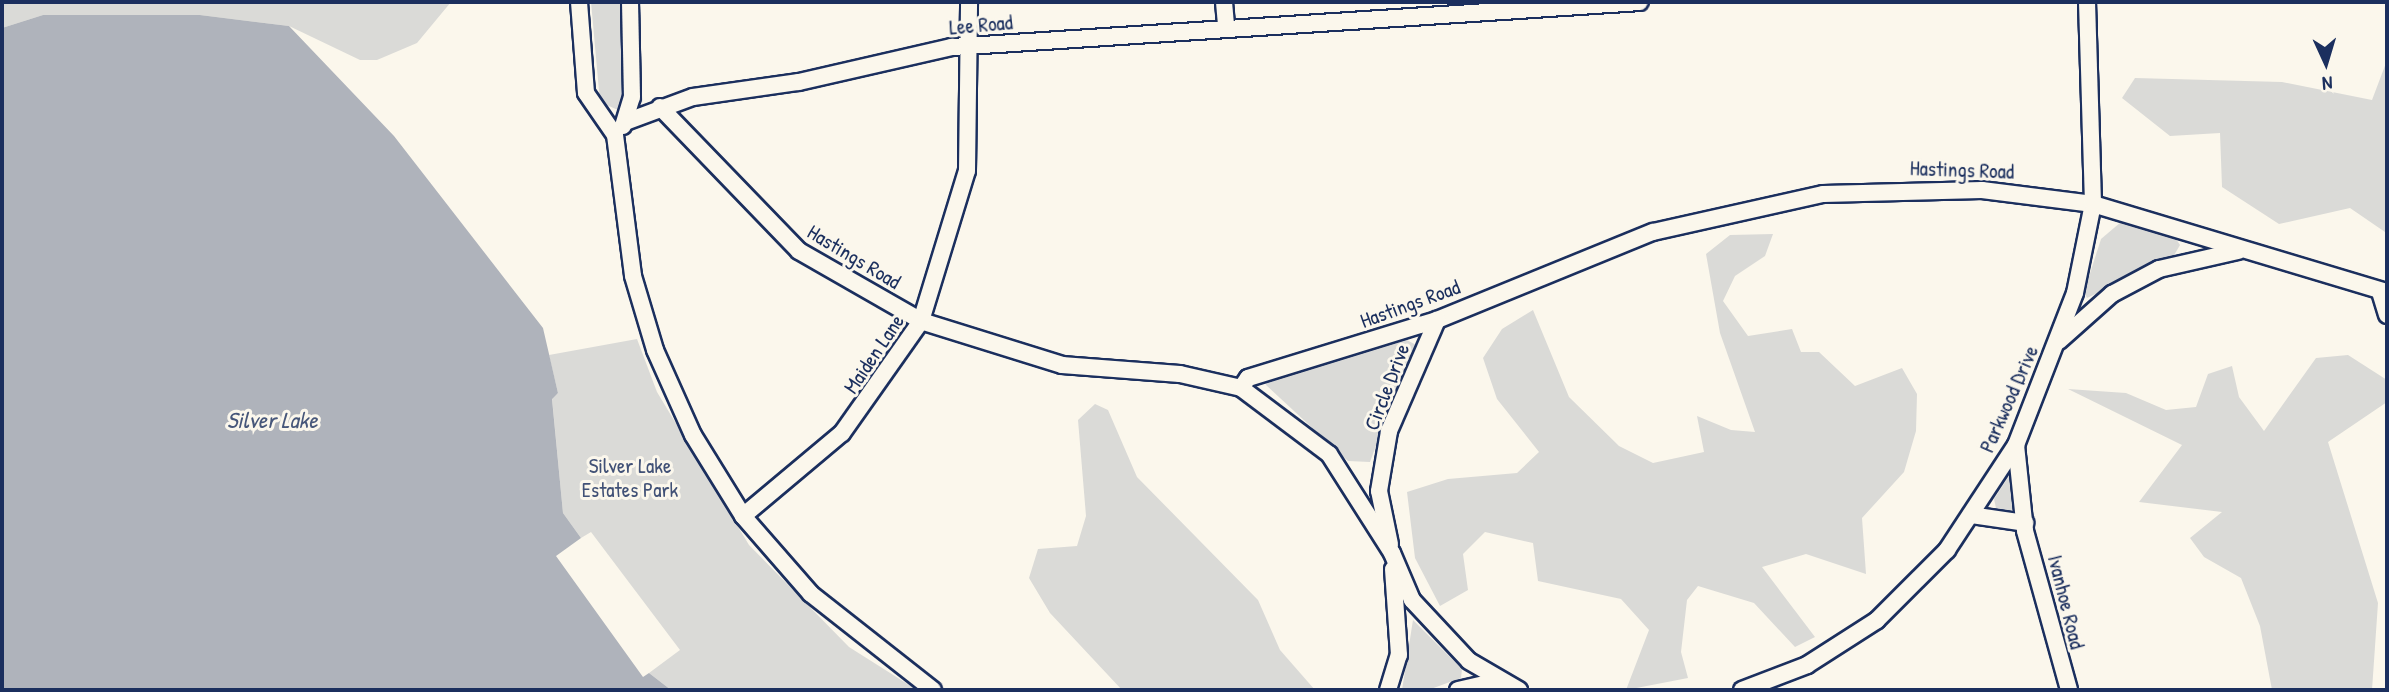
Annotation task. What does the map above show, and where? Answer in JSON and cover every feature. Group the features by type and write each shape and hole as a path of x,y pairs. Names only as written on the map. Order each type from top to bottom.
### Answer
{"street":[{"path":"579,2 589,105 615,135 625,239 644,316 688,424 743,516 841,622 933,690"},
{"path":"615,135 628,121 630,2"},
{"name":"Maiden Lane","path":"743,516 842,433 921,321 967,171 972,45 969,2"},
{"path":"1224,2 1226,27"},
{"name":"Lee Road","path":"628,121 660,107 972,45 1530,4 1640,2"},
{"name":"Parkwood Drive","path":"1742,690 1807,665 1877,620 1920,580 1971,515 2016,445 2059,341 2093,204 2087,2"},
{"name":"Hastings Road","path":"660,107 799,251 921,321 1062,365 1180,374 1241,387 1248,378 1437,320 1653,232 1780,200 1938,188 2093,204 2384,292"},
{"path":"2059,341 2112,295 2159,270 2247,250"},
{"path":"2384,292 2387,315"},
{"name":"Circle Drive","path":"1388,690 1399,655 1392,553 1379,491 1389,431 1437,320"},
{"name":"Circle Drive","path":"1241,387 1329,454 1392,553 1412,600 1450,642 1496,681 1519,690"},
{"name":"Ivanhoe Road","path":"2016,445 2025,523 2069,690"},
{"path":"1971,515 2025,523"},
{"path":"1458,690 1496,681"}],"green space":[{"path":"2,2 451,2 417,43 377,60 360,60 289,26 200,15 43,15 2,28"},
{"path":"591,2 621,2 628,98 618,110 600,102"},
{"path":"2386,63 2385,232 2350,208 2279,224 2222,187 2220,133 2170,136 2122,98 2135,78 2282,82 2372,100"},
{"path":"2121,222 2174,236 2180,245 2173,257 2087,298 2084,292 2101,239"},
{"path":"1773,234 1765,256 1735,276 1723,301 1748,336 1792,329 1801,352 1819,352 1855,386 1902,368 1917,394 1916,431 1904,472 1862,518 1866,574 1806,554 1762,567 1815,637 1795,647 1754,603 1698,586 1687,600 1681,652 1688,678 1626,690 1649,630 1621,599 1538,581 1533,543 1485,532 1463,554 1468,590 1440,606 1415,558 1407,492 1448,479 1517,473 1539,452 1497,399 1483,358 1502,329 1533,310 1569,397 1619,446 1653,463 1704,452 1697,416 1731,430 1755,432 1720,333 1706,254 1730,235"},
{"name":"Silver Lake Estates Park","path":"637,339 657,392 749,545 849,647 917,690 671,690 649,673 680,650 591,532 581,538 563,513 552,398 558,393 549,355"},
{"path":"1405,339 1418,346 1416,359 1398,386 1370,462 1348,461 1266,385 1267,379"},
{"path":"2348,355 2387,380 2387,402 2328,442 2378,603 2372,690 2272,690 2260,626 2241,578 2204,557 2190,538 2222,512 2139,502 2182,445 2068,389 2126,393 2166,410 2196,407 2208,374 2232,366 2239,397 2264,431 2316,358"},
{"path":"1095,404 1108,410 1137,477 1258,600 1280,650 1315,690 1122,690 1050,613 1029,578 1038,549 1077,546 1086,516 1078,420"},
{"path":"2011,473 2015,509 2006,511 1996,508 1994,499"},
{"path":"1413,620 1462,669 1461,678 1428,690 1402,690"}],"water":[{"name":"Silver Lake","path":"43,15 200,15 289,26 394,136 543,328 558,393 552,399 563,513 581,538 556,556 643,677 649,673 671,690 2,690 2,28"}]}
